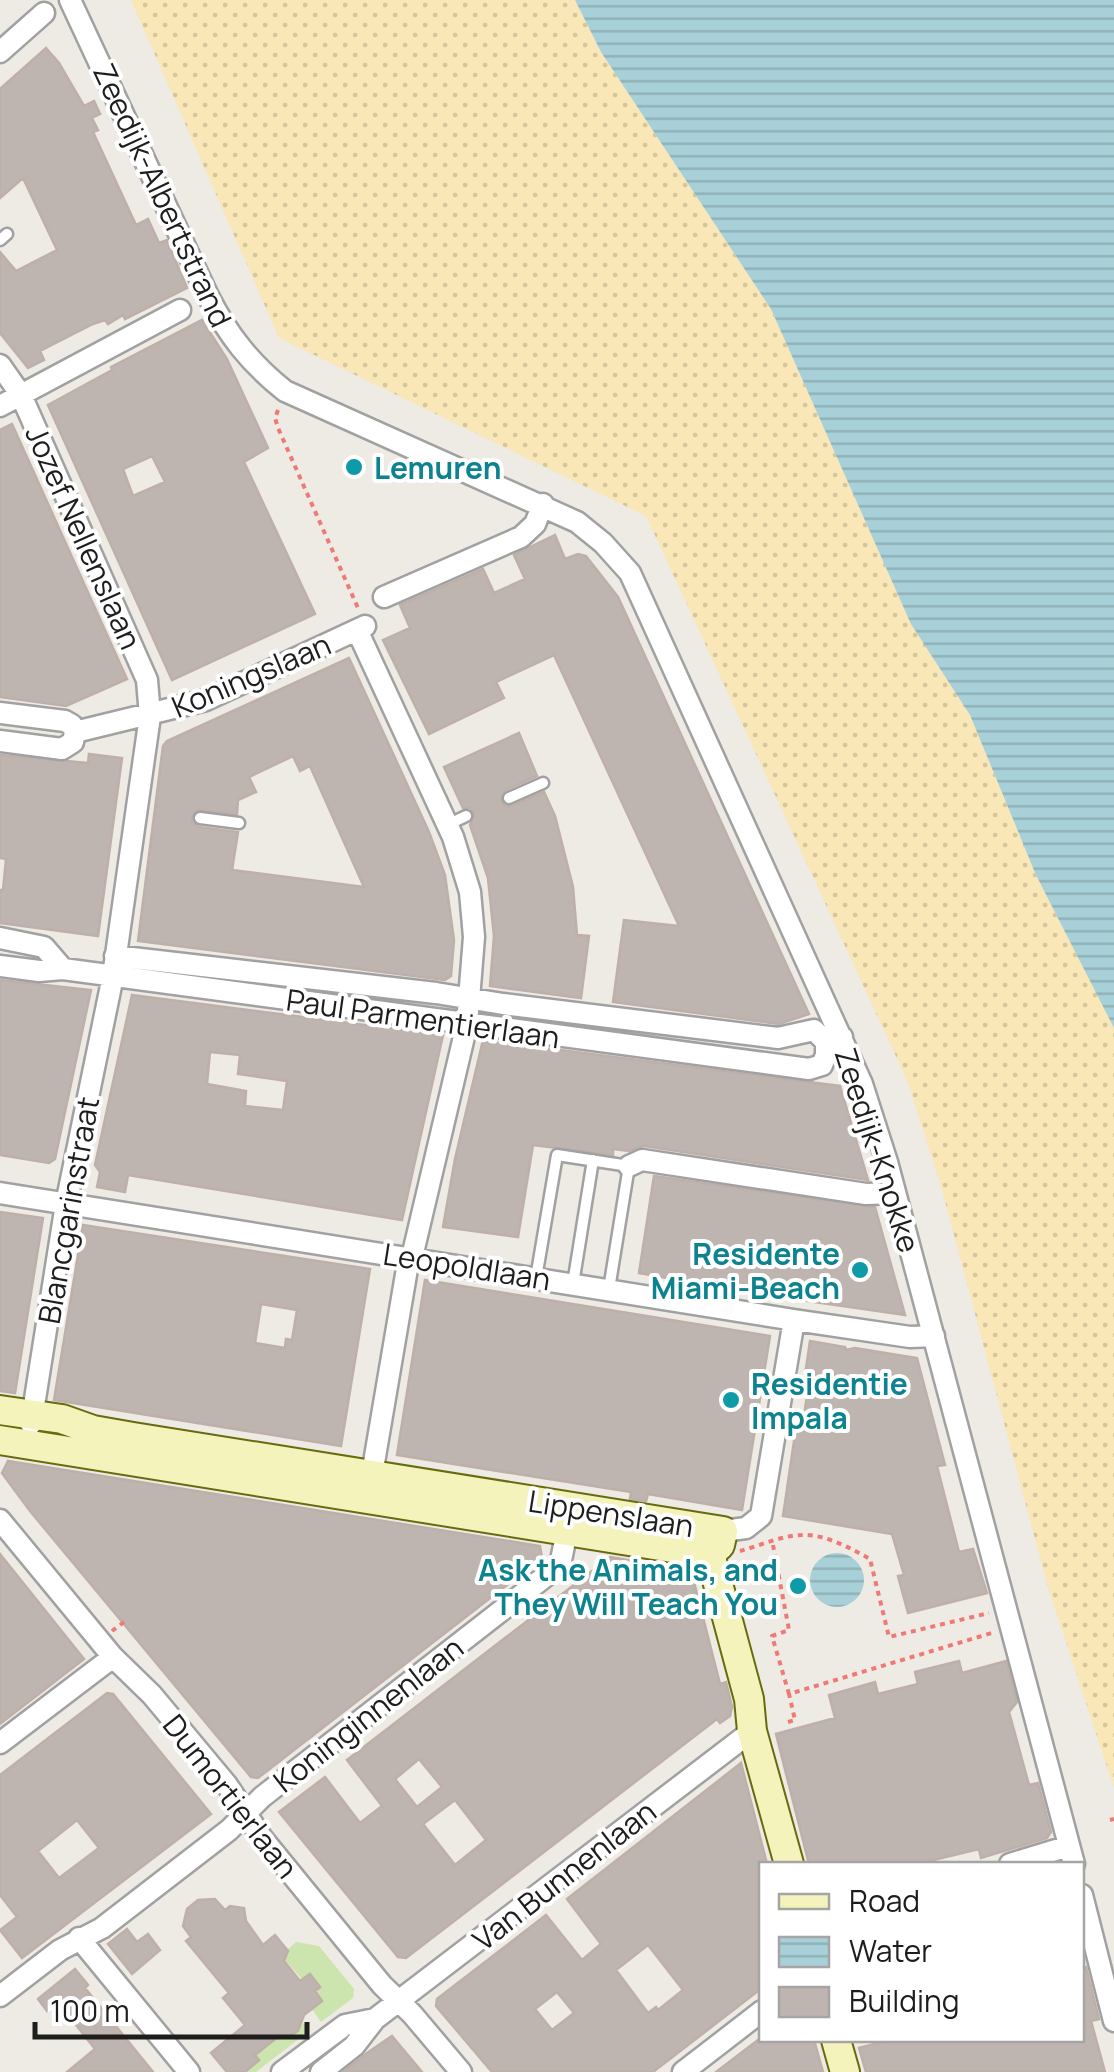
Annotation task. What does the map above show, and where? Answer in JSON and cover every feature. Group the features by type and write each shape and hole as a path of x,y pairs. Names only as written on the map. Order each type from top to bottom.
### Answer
{"street":[{"name":"Zeedijk-Albertstrand","path":"70,0 225,330 253,364 284,391 542,504"},
{"path":"0,52 44,13"},
{"path":"0,406 180,310"},
{"name":"Jozef Nellenslaan","path":"4,369 21,395 147,680 150,716 146,810"},
{"path":"384,597 521,537 535,524 542,504"},
{"name":"Zeedijk-Knokke","path":"542,504 577,522 630,573 834,1039 862,1084 896,1193 1071,1855"},
{"path":"361,628 457,821 474,937 467,1024 410,1257 370,1486"},
{"name":"Koningslaan","path":"0,741 62,749 73,742 75,732 206,700 361,628"},
{"path":"0,713 65,721 75,732"},
{"name":"Blancgarinstraat","path":"14,1443 33,1415 66,1204 146,810"},
{"path":"0,938 44,948 63,969"},
{"name":"Paul Parmentierlaan","path":"0,966 39,971 114,966 469,997 778,1038 814,1030 834,1039 822,1064 809,1068 467,1024 114,966"},
{"path":"629,1166 642,1160 866,1194 896,1193"},
{"name":"Leopoldlaan","path":"0,1193 794,1320 910,1337 934,1336"},
{"path":"788,1862 752,1731 749,1699 716,1542 761,1516 794,1320"},
{"name":"Lippenslaan","path":"0,1410 62,1419 93,1430 568,1531 716,1542"},
{"name":"Lippenslaan","path":"14,1443 370,1486 716,1542"},
{"name":"Dumortierlaan","path":"0,1520 112,1658 164,1709 227,1785 274,1853 461,2072"},
{"name":"Koninginnenlaan","path":"0,1996 79,1938 102,1928 246,1814 262,1796 560,1565 568,1531"},
{"path":"0,1743 112,1658"},
{"name":"Van Bunnenlaan","path":"322,2072 354,2046 375,2019 752,1731"},
{"path":"1048,1860 1071,1855"},
{"path":"1084,1912 1090,1963 1114,2021"},
{"path":"79,1938 189,2072"},
{"path":"684,2072 759,2013"},
{"name":"Van Bunnenlaan","path":"282,2072 345,2025 375,2019"},
{"path":"836,2042 844,2072"}],"lane":[{"path":"509,798 543,783"},
{"path":"200,818 240,823"},
{"path":"536,1278 557,1155 593,1160 629,1166 609,1290"},
{"path":"573,1284 593,1160"}],"path":[{"path":"284,391 275,418 278,428 361,628"},
{"path":"716,1542 738,1552 802,1535 841,1543 870,1560 889,1637 988,1614 996,1610 1002,1596"},
{"path":"772,1543 790,1630 772,1636 795,1720 788,1722"},
{"path":"788,1694 1010,1628"}],"green space":[{"path":"296,1942 319,1946 354,1989 353,1998 321,2022 312,2009 322,2001 283,1958"},
{"path":"303,2023 309,2031 256,2072 245,2072 259,2060 253,2052 276,2034 292,2035"}],"sand":[{"path":"131,0 575,0 601,52 771,309 911,624 970,715 1036,875 1114,1028 1114,1788 1047,1584 941,1186 907,1080 646,516 279,338"}],"water":[{"path":"575,0 1114,0 1114,1028 1036,875 970,715 911,624 771,309 601,52"},
{"path":"837,1553 856,1561 864,1580 856,1599 837,1607 818,1599 810,1580 818,1561"}],"building":[{"path":"46,48 84,106 94,101 100,114 92,118 98,130 93,132 136,225 148,219 159,243 167,240 187,288 125,319 123,315 108,324 105,320 93,324 40,351 44,360 28,368 0,333 0,252 16,271 57,250 23,178 0,198 0,89"},
{"path":"202,320 227,359 268,448 244,462 315,614 172,680 48,405 112,370 111,367","holes":["152,456 165,482 133,496 123,469"]},
{"path":"12,424 127,679 66,706 0,697 0,430"},
{"path":"555,535 565,559 578,554 586,556 618,597 809,1014 779,1024 613,1002 624,920 679,926 554,655 496,682 504,698 429,734 383,640 410,628 400,605 483,569 494,593 525,579 514,555"},
{"path":"349,658 445,875 454,940 451,976 445,980 138,941 163,746","holes":["293,756 300,771 310,766 364,887 232,870 238,832 199,827 192,822 198,810 237,814 238,800 256,792 249,777"]},
{"path":"519,733 537,776 505,790 501,801 512,806 544,792 555,816 573,887 577,935 589,936 581,998 490,986 494,936 488,878 470,825 474,813 463,808 444,767"},
{"path":"89,754 122,758 98,936 0,923 0,890 6,859 0,858 0,755 88,763"},
{"path":"0,980 91,990 55,1159 49,1163 0,1155"},
{"path":"132,995 443,1035 402,1220 128,1175 125,1192 97,1187 100,1172 95,1165","holes":["210,1052 240,1055 238,1074 287,1081 283,1110 245,1106 246,1091 207,1084"]},
{"path":"483,1040 840,1086 868,1180 644,1146 629,1151 613,1149 613,1155 533,1145 518,1237 443,1227"},
{"path":"654,1176 875,1207 905,1315 639,1273"},
{"path":"0,1212 43,1218 15,1393 0,1391"},
{"path":"83,1225 370,1269 341,1446 54,1400","holes":["261,1304 297,1310 292,1340 286,1339 285,1348 255,1343"]},
{"path":"425,1280 770,1336 742,1510 648,1494 646,1501 630,1499 631,1492 397,1455"},
{"path":"810,1341 846,1350 917,1358 945,1465 937,1466 959,1552 973,1549 987,1593 908,1613 898,1576 904,1575 892,1534 783,1516 797,1421 803,1422"},
{"path":"8,1461 540,1546 542,1558 258,1778 251,1777 30,1511 2,1473"},
{"path":"0,1554 84,1659 0,1724"},
{"path":"610,1557 689,1570 692,1574 720,1684 726,1682 732,1707 730,1716 720,1723 717,1719 406,1958 398,1957 279,1812 325,1777 360,1823 382,1806 347,1760","holes":["419,1759 442,1787 417,1807 395,1779","455,1800 486,1840 455,1865 423,1824"]},
{"path":"959,1661 962,1673 1006,1661 1017,1702 1009,1712 1029,1785 1038,1783 1051,1832 1047,1838 981,1858 979,1849 925,1862 808,1862 776,1734 835,1718 829,1695 875,1682 878,1694 918,1684 915,1672"},
{"path":"107,1693 113,1694 211,1814 22,1958 0,1930 17,1917 0,1895 0,1775","holes":["77,1820 99,1848 59,1878 38,1851"]},
{"path":"741,1763 766,1862 759,1862 759,1990 653,2072 492,2072 436,2006 437,1999 546,1915 582,1960 601,1944 567,1899","holes":["648,1945 683,1990 648,2013 616,1970","557,1992 574,2013 552,2030 535,2009"]},
{"path":"215,1899 225,1910 230,1906 244,1908 246,1921 263,1945 275,1935 288,1951 284,1961 300,1981 310,1974 320,1987 315,1991 322,2001 304,2015 298,2031 279,2036 255,2055 259,2060 245,2072 227,2072 211,2053 245,2025 223,1998 229,1993 186,1941 191,1937 183,1926 187,1909 198,1900"},
{"path":"127,1929 137,1942 148,1934 160,1950 132,1974 108,1944"},
{"path":"1084,1968 1099,2019 1091,2021 1105,2072 866,2072 859,2048 882,2042 1084,2042"},
{"path":"75,1969 88,1985 85,1988 153,2072 67,2072 95,2049 58,2002 47,2011 38,1999"},
{"path":"392,2036 422,2072 343,2072 367,2053"},
{"path":"759,2040 815,2042 823,2072 716,2072"}],"place":[{"name":"Lemuren","path":"354,467"},
{"name":"Residente Miami-Beach","path":"860,1270"},
{"name":"Residentie Impala","path":"731,1400"},
{"name":"Ask the Animals, and They Will Teach You","path":"798,1586"}]}
